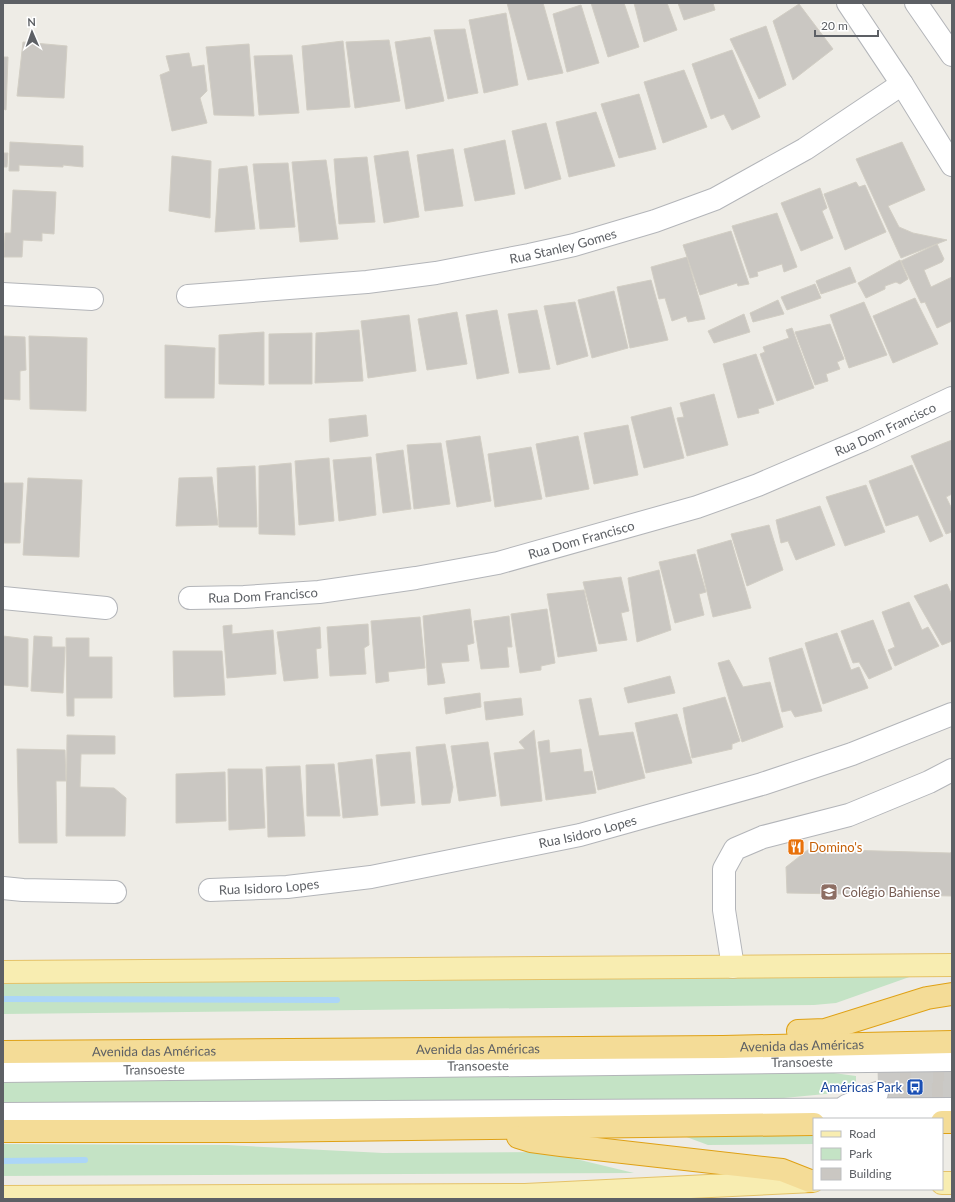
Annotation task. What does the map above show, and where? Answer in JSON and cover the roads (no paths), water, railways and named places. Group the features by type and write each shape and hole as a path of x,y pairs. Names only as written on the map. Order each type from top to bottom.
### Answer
{"highway":[{"path":"723,1047 754,1036 825,1030 927,998 952,994"},
{"name":"Avenida das Américas","path":"3,1052 723,1047 952,1042"},
{"path":"3,1131 252,1131 813,1124"},
{"path":"495,1128 512,1136 525,1139 561,1145 782,1170 812,1181"}],"main road":[{"path":"3,972 952,965"},
{"path":"3,1197 525,1197 812,1181"}],"street":[{"path":"848,3 902,84 952,164"},
{"path":"916,3 952,54"},
{"name":"Rua Stanley Gomes","path":"188,296 367,282 436,273 574,245 656,221 715,199 805,149 902,84"},
{"path":"3,294 92,299"},
{"name":"Rua Dom Francisco","path":"190,598 244,597 320,592 416,578 498,563 697,507 758,485 863,440 952,398"},
{"path":"3,598 106,608"},
{"name":"Rua Isidoro Lopes","path":"210,890 287,887 371,877 580,835 762,784 852,754 952,714"},
{"path":"733,967 724,910 724,869 735,849 764,837 849,815 929,782 952,770"},
{"path":"3,888 23,890 115,892"},
{"name":"Transoeste","path":"3,1071 952,1060"},
{"path":"830,1062 878,1083 836,1110"},
{"path":"3,1114 952,1109"}],"waterway":[{"path":"3,999 337,1000"},
{"path":"3,1161 85,1160"}],"tunnel":[{"path":"878,1073 952,1072"},
{"path":"877,1093 952,1092"}],"place":[{"name":"Domino's","path":"796,847"},
{"name":"Colégio Bahiense","path":"829,892"},
{"name":"Américas Park","path":"915,1087"}]}
